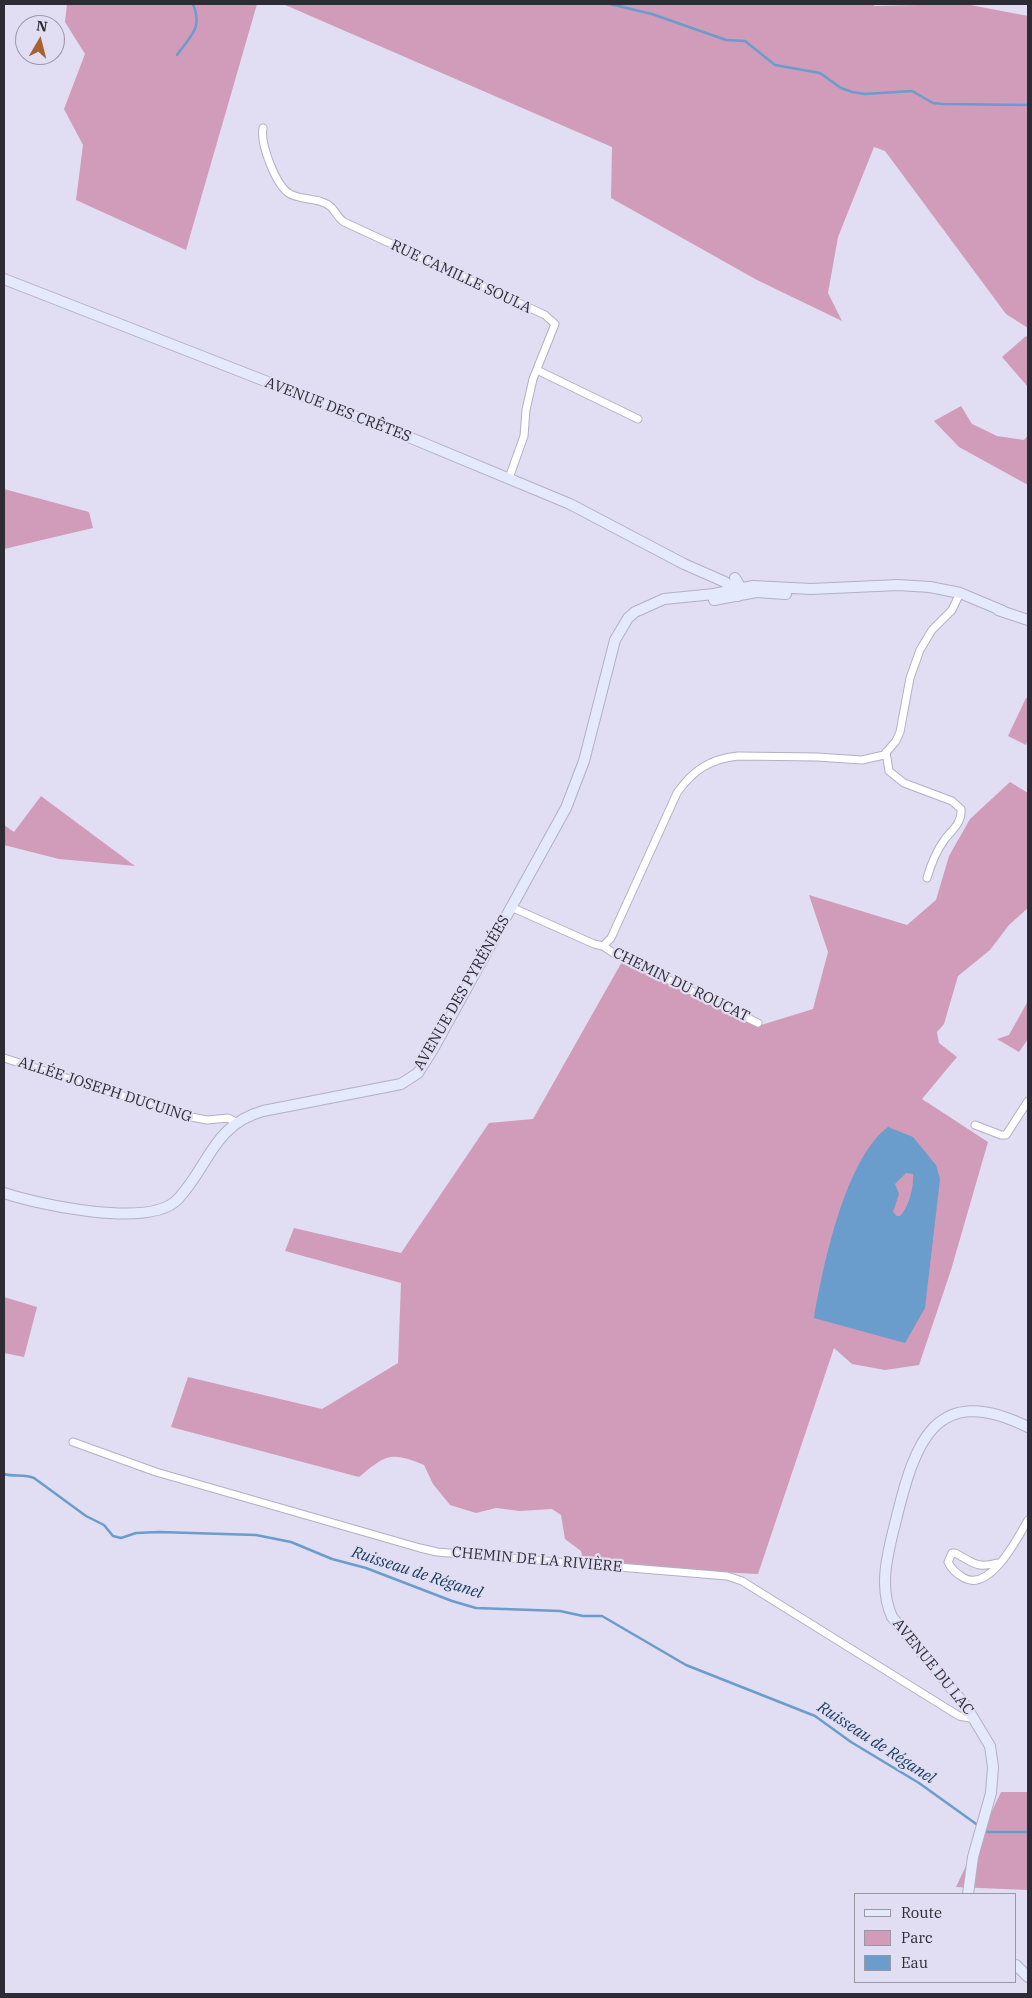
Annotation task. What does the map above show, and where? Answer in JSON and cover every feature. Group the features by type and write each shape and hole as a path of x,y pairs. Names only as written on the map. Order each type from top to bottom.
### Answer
{"street":[{"name":"RUE CAMILLE SOULA","path":"263,128 263,146 280,186 292,196 323,203 331,207 344,222 545,315 555,324 529,393 524,436 509,478"},
{"name":"AVENUE DES CRÊTES","path":"4,279 509,478 590,513 666,554 724,582 737,592"},
{"path":"537,370 638,420"},
{"name":"AVENUE DES CRÊTES","path":"666,554 753,586"},
{"path":"714,577 717,585 714,594"},
{"path":"735,578 737,592"},
{"name":"AVENUE DES PYRÉNÉES","path":"678,598 715,600 753,586 793,589 916,586 958,596 1028,620"},
{"name":"AVENUE DES PYRÉNÉES","path":"4,1193 43,1204 78,1209 132,1214 156,1212 177,1200 212,1148 236,1122 263,1111 400,1084 412,1078 433,1049 566,808 584,761 610,655 620,630 628,618 642,607 678,598 737,592 816,596 834,594 856,588"},
{"path":"603,946 611,938 677,793 695,771 714,761 732,757 781,756 862,760 876,758 886,752 896,741 900,732 910,678 920,650 932,630 952,610 958,596"},
{"path":"886,752 889,771 904,783 952,801 961,809 961,819 945,839 931,864 927,878"},
{"name":"CHEMIN DU ROUCAT","path":"511,907 594,944 603,946 615,954 758,1023"},
{"name":"ALLÉE JOSEPH DUCUING","path":"4,1058 186,1116 207,1120 228,1118 236,1122"},
{"path":"976,1125 1006,1135 1028,1101"},
{"name":"AVENUE DU LAC","path":"968,1893 970,1871 993,1782 990,1746 975,1718 892,1617 886,1600 886,1570 894,1527 910,1471 923,1440 931,1429 956,1414 978,1411 1003,1416 1028,1427"},
{"name":"CHEMIN DE LA RIVIÈRE","path":"73,1442 156,1472 437,1552 727,1576 742,1581 959,1716 971,1720 975,1718"},
{"path":"997,1563 984,1567 952,1553 948,1562 950,1568 970,1581 981,1580 991,1574 997,1563 1008,1554 1028,1520"},
{"path":"1017,1966 1028,1977"}],"green space":[{"path":"67,4 257,4 186,250 76,200 83,145 64,109 85,54 65,22"},
{"path":"283,4 871,4 875,6 965,4 1028,16 1028,328 1006,314 885,151 874,147 838,237 828,293 842,321 757,280 611,198 612,147"},
{"path":"1026,336 1028,339 1028,387 1002,357"},
{"path":"961,406 972,424 997,436 1024,440 1028,435 1028,485 959,447 934,421"},
{"path":"4,489 89,512 93,528 4,549"},
{"path":"1026,698 1028,699 1028,739 1026,745 1008,736"},
{"path":"1010,782 1028,793 1028,908 1009,925 990,950 958,976 944,1024 937,1032 939,1043 957,1057 922,1099 988,1142 951,1270 919,1365 885,1370 852,1364 834,1348 758,1574 584,1565 581,1551 565,1539 561,1515 552,1509 520,1511 496,1508 476,1513 450,1505 433,1484 424,1465 413,1461 396,1457 382,1460 359,1477 171,1427 188,1377 322,1409 398,1363 401,1283 285,1251 294,1228 401,1253 489,1123 533,1119 623,960 758,1026 813,1009 828,952 809,895 907,925 936,900 949,856 970,819"},
{"path":"41,796 135,866 59,859 4,845 4,825 14,832"},
{"path":"1028,1001 1028,1039 1019,1052 997,1039 1009,1035"},
{"path":"4,1297 37,1307 24,1357 4,1353"},
{"path":"1001,1792 1028,1792 1028,1890 956,1887"}],"water":[{"path":"888,1127 913,1137 936,1165 940,1179 925,1308 905,1343 814,1318 823,1271 838,1215 848,1188 873,1142","holes":["906,1173 913,1174 912,1191 908,1202 900,1216 897,1216 893,1212 899,1194 895,1184"]}],"waterway":[{"path":"177,55 191,36 196,25 197,19 193,4"},
{"path":"610,4 652,14 726,40 745,41 775,65 820,73 841,88 852,92 865,94 912,91 933,103 1028,105"},
{"name":"Ruisseau de Réganel","path":"4,1474 34,1478 86,1516 104,1525 113,1536 121,1538 136,1533 159,1532 256,1535 291,1542 332,1559 366,1568 452,1601 476,1608 560,1611 583,1616 602,1616 686,1665 815,1716 851,1742 919,1783 979,1826"},
{"name":"Ruisseau de Réganel","path":"983,1830 987,1832 1028,1832"}]}
